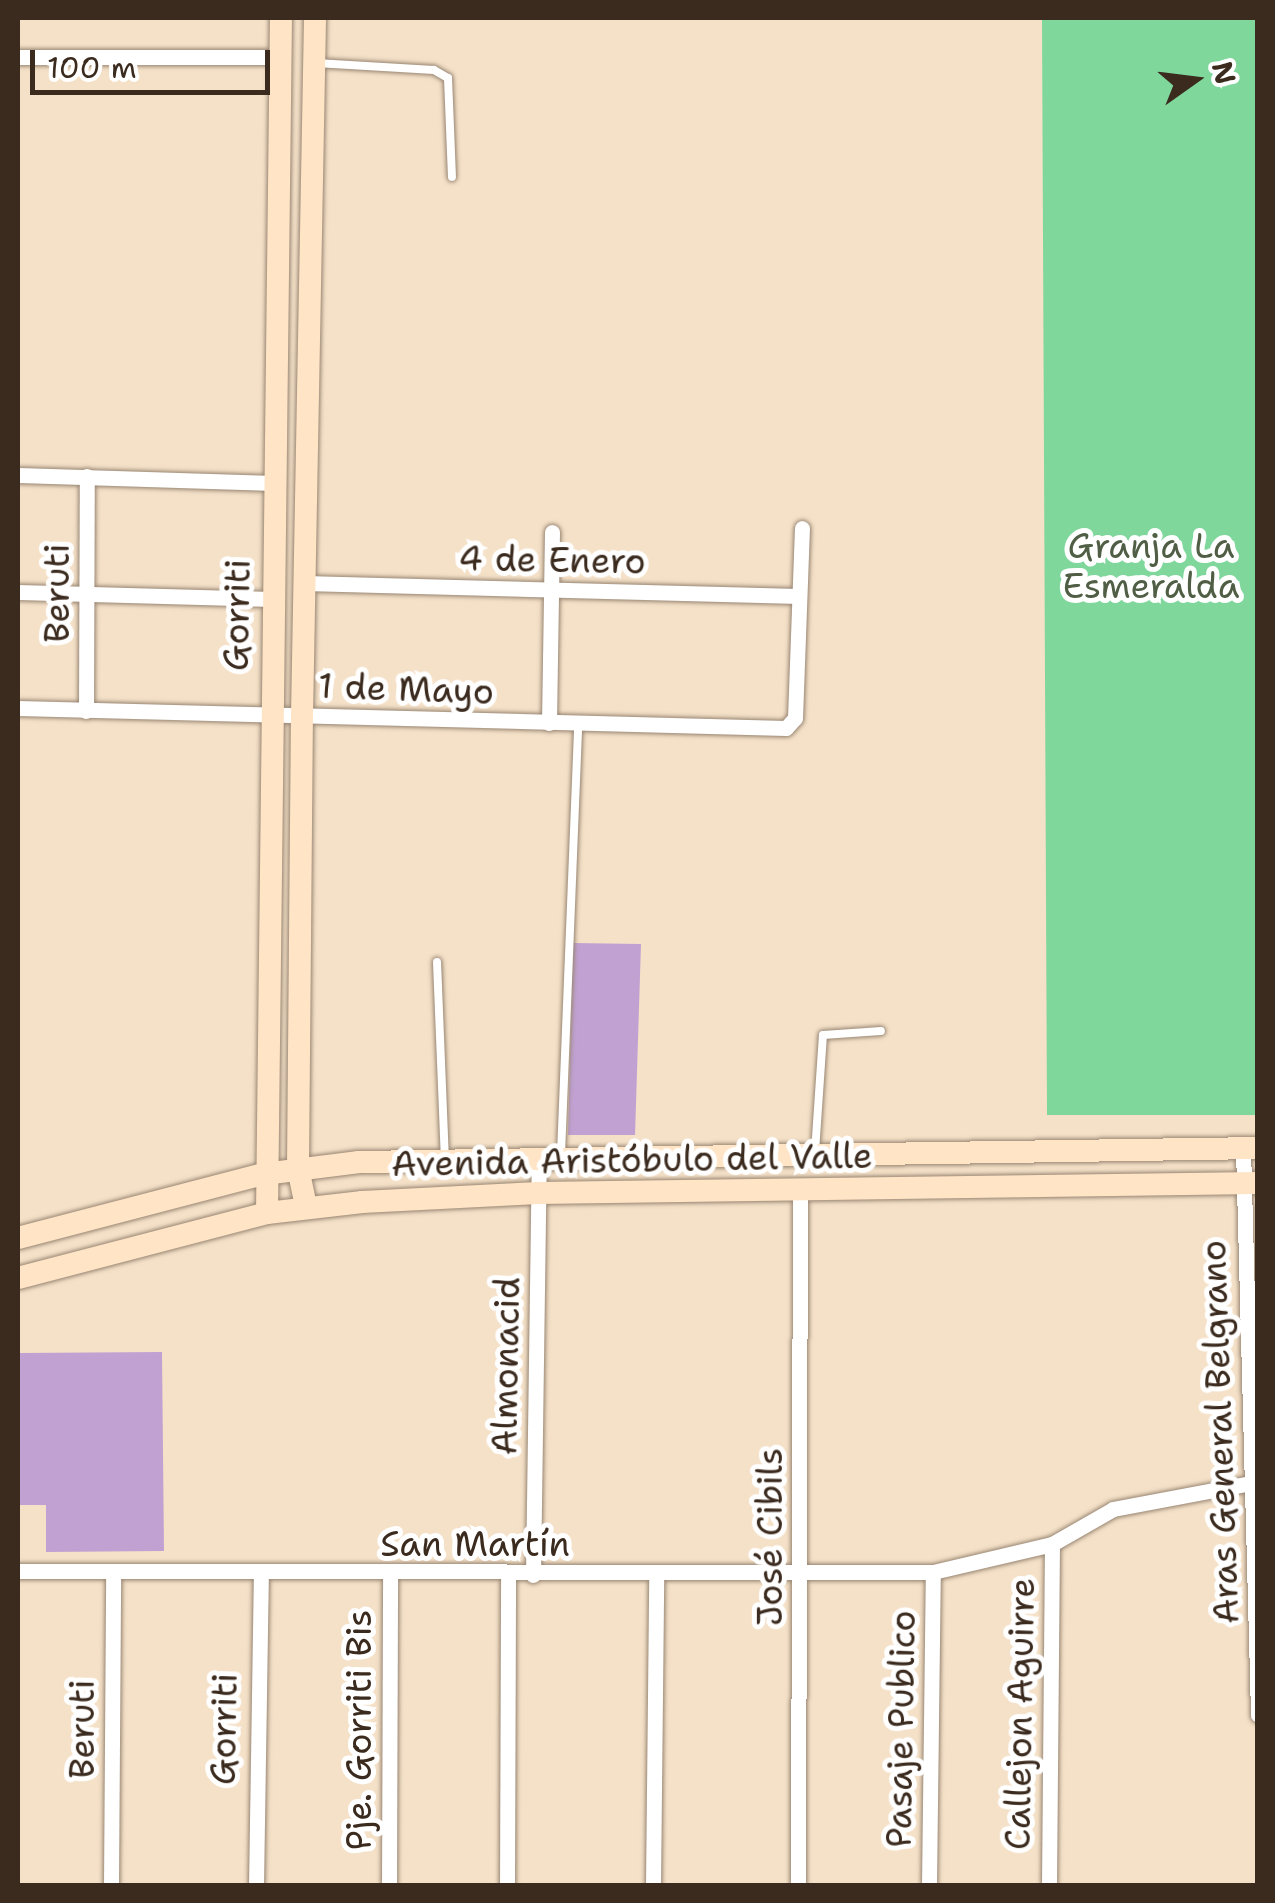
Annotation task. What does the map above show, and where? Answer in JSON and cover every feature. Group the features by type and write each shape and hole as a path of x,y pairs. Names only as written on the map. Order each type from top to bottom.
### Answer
{"main road":[{"name":"Gorriti","path":"266,1213 281,18"},
{"name":"Gorriti","path":"306,1206 298,1168 315,18"},
{"name":"Avenida Aristóbulo del Valle","path":"18,1238 298,1168 446,1160 1250,1148"},
{"name":"Avenida Aristóbulo del Valle","path":"18,1278 306,1206 538,1193 1250,1183"}],"street":[{"path":"18,57 278,57"},
{"path":"18,475 275,483"},
{"name":"Beruti","path":"86,711 88,476"},
{"path":"799,596 802,528"},
{"path":"550,723 552,532"},
{"name":"4 de Enero","path":"304,583 799,596"},
{"path":"18,592 273,599"},
{"name":"1 de Mayo","path":"18,708 578,724 792,725 799,596"},
{"name":"Aras General Belgrano","path":"1250,1148 1250,1483 1254,1504 1258,1715"},
{"name":"Almonacid","path":"533,1575 538,1193 550,1158"},
{"name":"José Cibils","path":"798,1886 800,1189"},
{"name":"San Martín","path":"18,1571 800,1576 933,1572 1052,1544 1113,1509 1250,1483"},
{"name":"Callejon Aguirre","path":"1048,1885 1052,1544"},
{"name":"Beruti","path":"111,1886 113,1572"},
{"name":"Pasaje Publico","path":"929,1886 933,1572"},
{"name":"Gorriti","path":"256,1886 261,1573"},
{"name":"Pje. Gorriti Bis","path":"389,1886 390,1574"},
{"path":"507,1886 508,1574"},
{"path":"653,1886 656,1575"}],"lane":[{"path":"312,63 434,70 448,78 452,177"},
{"path":"550,1158 578,724"},
{"path":"437,962 446,1160"},
{"path":"814,1156 823,1035 881,1031"}],"green space":[{"name":"Granja La Esmeralda","path":"1042,18 1257,18 1257,1115 1047,1115"}],"building":[{"path":"573,943 641,944 635,1135 568,1135"},
{"path":"162,1352 164,1551 46,1552 46,1505 18,1505 18,1353"}]}
